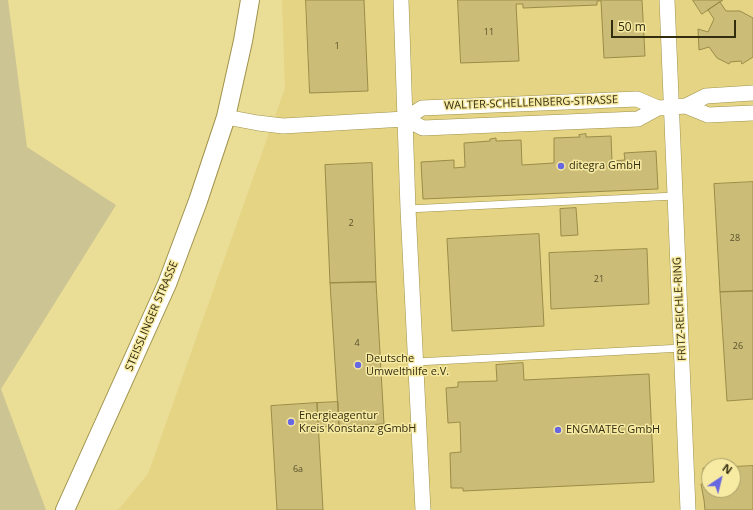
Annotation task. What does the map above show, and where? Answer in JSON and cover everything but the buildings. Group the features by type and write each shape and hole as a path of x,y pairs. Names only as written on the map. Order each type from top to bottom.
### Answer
{"street":[{"name":"STEISSLINGER STRASSE","path":"65,510 167,284 198,201 226,117 243,41 250,0"},
{"path":"401,0 408,209 423,510"},
{"name":"FRITZ-REICHLE-RING","path":"667,0 688,510"},
{"name":"WALTER-SCHELLENBERG-STRASSE","path":"405,119 423,128 638,119 706,96 753,93"},
{"name":"WALTER-SCHELLENBERG-STRASSE","path":"226,117 283,126 405,119 422,108 430,107 637,99 708,115 753,113"}],"lane":[{"path":"408,209 675,196"},
{"path":"416,362 682,348"}],"shaded area":[{"path":"0,0 8,0 27,147 116,205 1,389 46,510 0,510"},
{"path":"282,0 753,0 753,510 118,510 148,474 285,88"}],"place":[{"name":"ditegra GmbH","path":"561,166"},
{"name":"Deutsche Umwelthilfe e.V.","path":"358,365"},
{"name":"Energieagentur Kreis Konstanz gGmbH","path":"291,422"},
{"name":"ENGMATEC GmbH","path":"558,430"}]}
